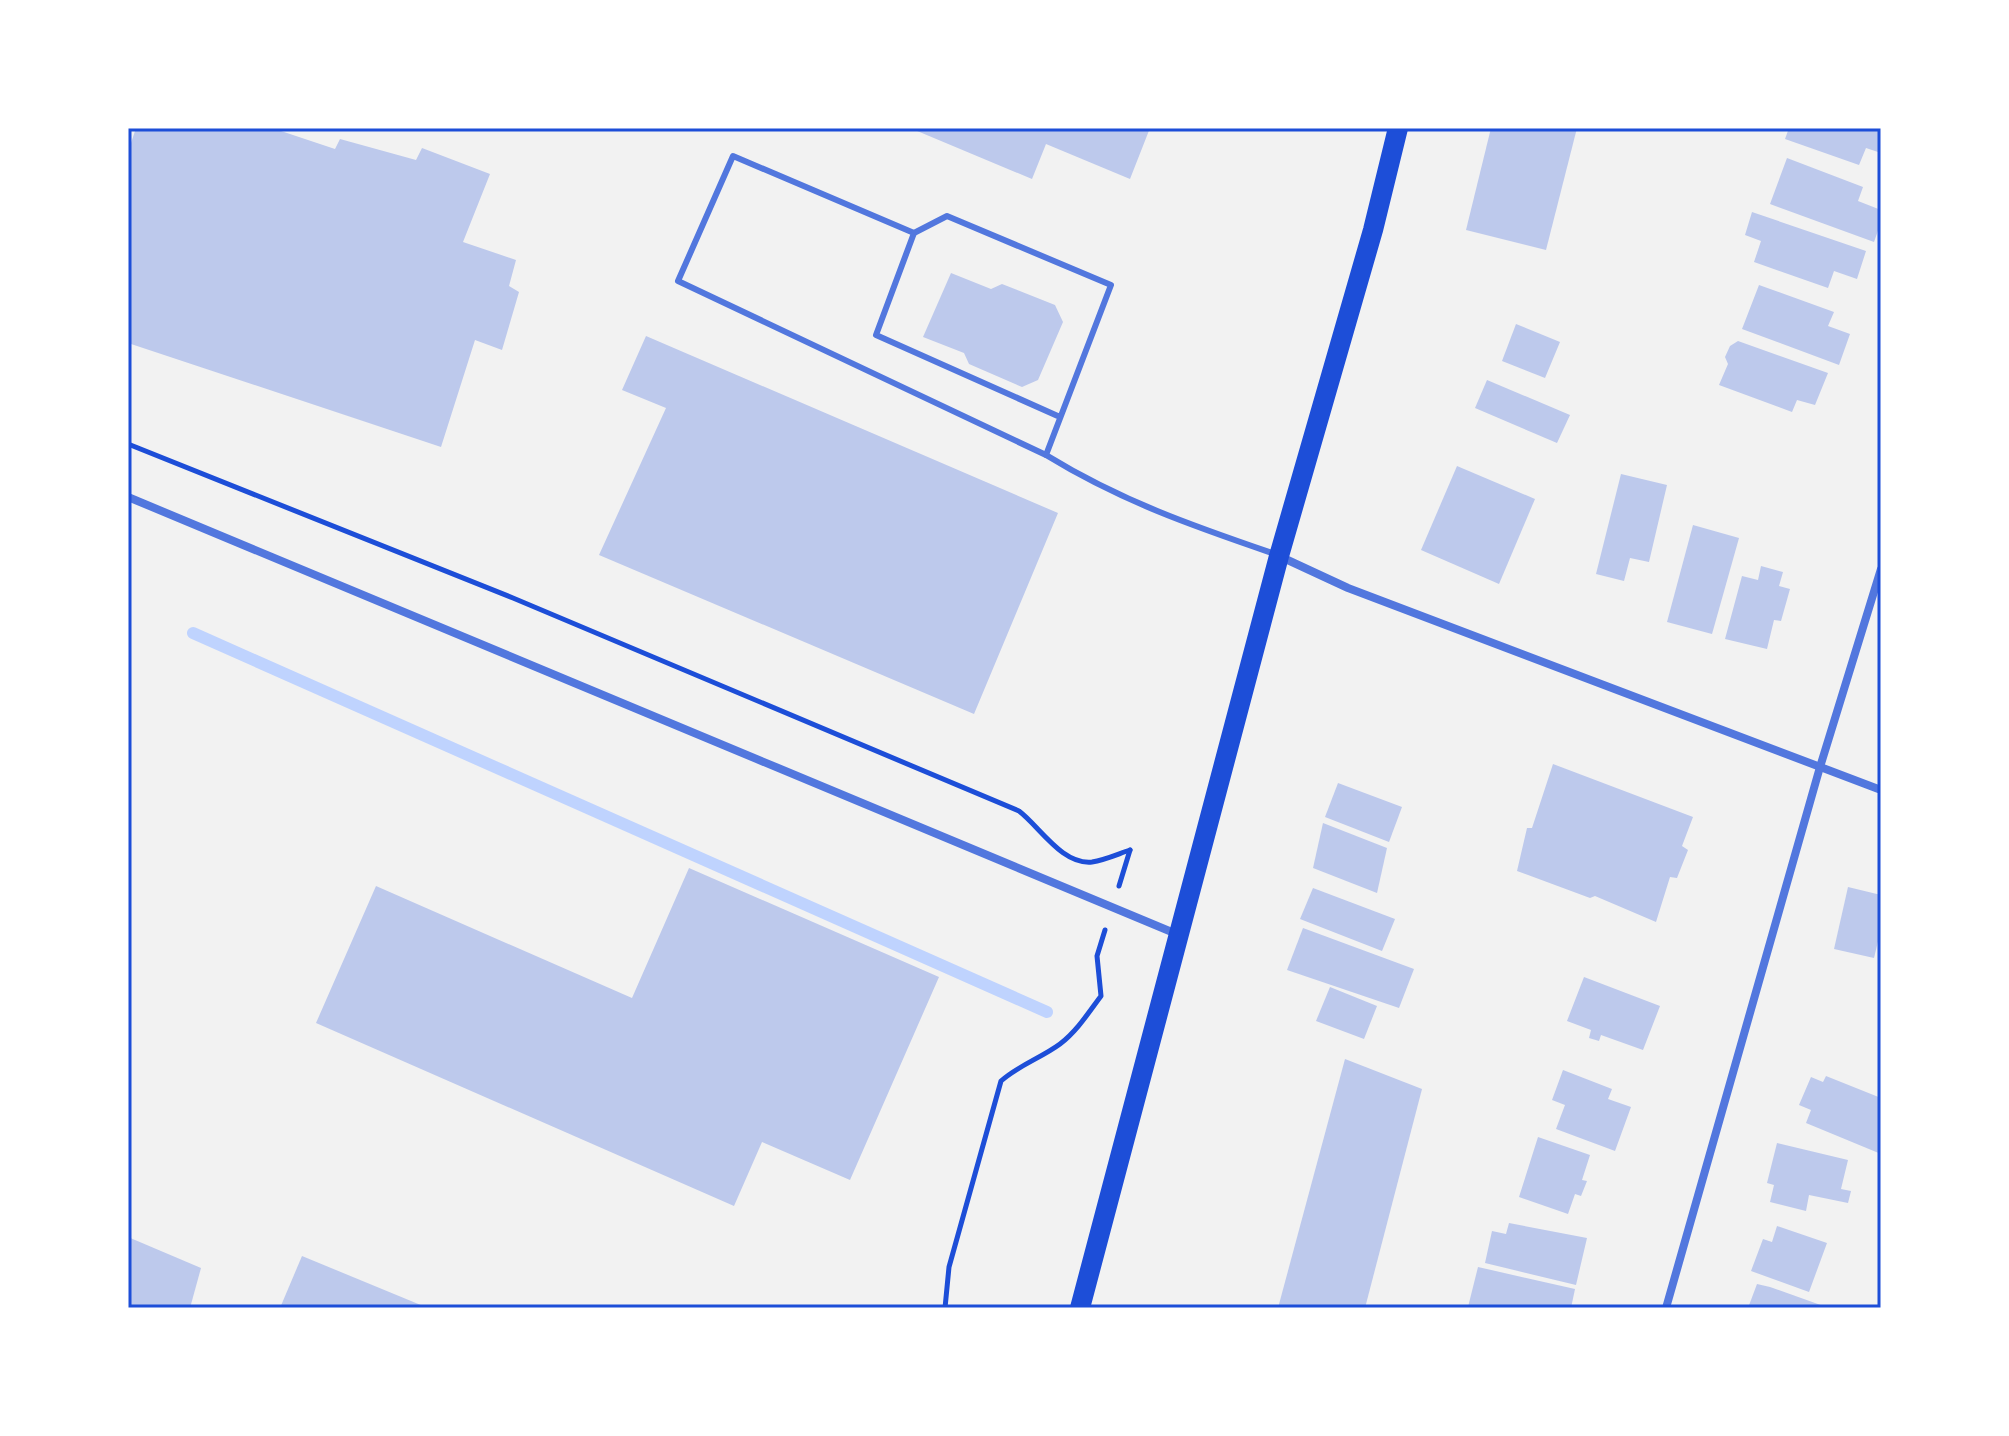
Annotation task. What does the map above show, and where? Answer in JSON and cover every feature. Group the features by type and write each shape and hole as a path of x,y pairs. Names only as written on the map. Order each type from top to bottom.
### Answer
{"main road":[{"path":"1080,1308 1279,556 1373,230 1398,128"}],"street":[{"path":"128,497 1180,935"},
{"path":"1279,556 1348,588 1881,790"},
{"path":"1666,1308 1820,767 1881,569"}],"lane":[{"path":"914,233 733,156 678,281 1046,455 1093,484 1157,513 1279,556"},
{"path":"1046,455 1111,285 947,216 914,233 876,335 1060,417"}],"path":[{"path":"128,444 513,598 1019,811 1060,852 1090,863 1130,850"},
{"path":"945,1308 949,1267 1001,1081 1015,1069 1060,1044 1081,1023 1101,996 1097,956"}],"building":[{"path":"136,128 272,128 335,149 340,139 416,160 422,148 490,174 463,242 516,260 509,286 519,292 502,350 475,340 441,447 128,343 128,152"},
{"path":"910,128 1150,128 1130,179 1046,144 1032,179"},
{"path":"1491,128 1577,128 1546,250 1466,230"},
{"path":"1789,128 1881,128 1881,153 1866,148 1859,165 1785,139"},
{"path":"1787,158 1863,187 1858,201 1881,210 1881,222 1874,242 1770,204"},
{"path":"1752,212 1866,251 1857,279 1834,271 1828,288 1754,262 1761,241 1745,235"},
{"path":"951,273 991,289 1002,284 1055,305 1063,322 1038,380 1022,387 969,364 964,353 923,337"},
{"path":"1759,285 1834,312 1828,326 1850,334 1839,365 1742,329"},
{"path":"1516,324 1560,342 1545,378 1502,361"},
{"path":"646,336 1058,513 974,714 599,555 666,408 622,390"},
{"path":"1738,341 1828,373 1815,405 1797,400 1792,412 1719,385 1728,364 1725,357 1730,346"},
{"path":"1487,380 1570,415 1557,443 1475,408"},
{"path":"1457,466 1535,499 1499,584 1421,550"},
{"path":"1621,474 1667,485 1649,562 1630,558 1624,581 1596,574"},
{"path":"1693,525 1739,538 1712,634 1667,622"},
{"path":"1761,566 1783,572 1779,586 1790,589 1781,621 1774,620 1767,649 1725,639 1742,576 1758,580"},
{"path":"1553,764 1693,817 1682,846 1688,850 1677,878 1670,877 1656,922 1595,896 1590,898 1517,871 1527,828 1532,828"},
{"path":"1338,783 1402,807 1389,842 1325,817"},
{"path":"1323,823 1387,848 1377,893 1313,868"},
{"path":"689,868 939,977 850,1180 762,1142 734,1206 316,1023 376,886 632,998"},
{"path":"1848,887 1881,895 1881,929 1874,958 1834,949"},
{"path":"1313,888 1395,919 1382,951 1300,919"},
{"path":"1303,928 1414,969 1399,1008 1287,970"},
{"path":"1584,977 1660,1006 1643,1050 1601,1035 1599,1041 1589,1038 1591,1030 1567,1021"},
{"path":"1330,987 1377,1006 1364,1039 1316,1021"},
{"path":"1345,1059 1422,1089 1365,1308 1278,1308"},
{"path":"1563,1070 1612,1089 1608,1099 1631,1107 1615,1151 1556,1129 1565,1105 1552,1100"},
{"path":"1826,1076 1881,1098 1881,1154 1806,1123 1811,1110 1799,1105 1811,1077 1823,1082"},
{"path":"1538,1137 1590,1155 1582,1180 1587,1181 1581,1196 1575,1194 1568,1214 1519,1197"},
{"path":"1777,1143 1848,1160 1841,1189 1851,1191 1848,1203 1809,1195 1806,1211 1770,1202 1774,1185 1767,1183"},
{"path":"1509,1223 1587,1238 1576,1285 1485,1263 1492,1231 1506,1234"},
{"path":"1777,1226 1827,1243 1809,1292 1751,1271 1763,1239 1772,1242"},
{"path":"128,1237 201,1268 190,1308 128,1308"},
{"path":"302,1256 428,1308 280,1308"},
{"path":"1478,1267 1575,1289 1571,1308 1468,1307"},
{"path":"1757,1284 1770,1287 1829,1308 1748,1308"}],"waterway":[{"path":"193,633 1047,1012"}]}
